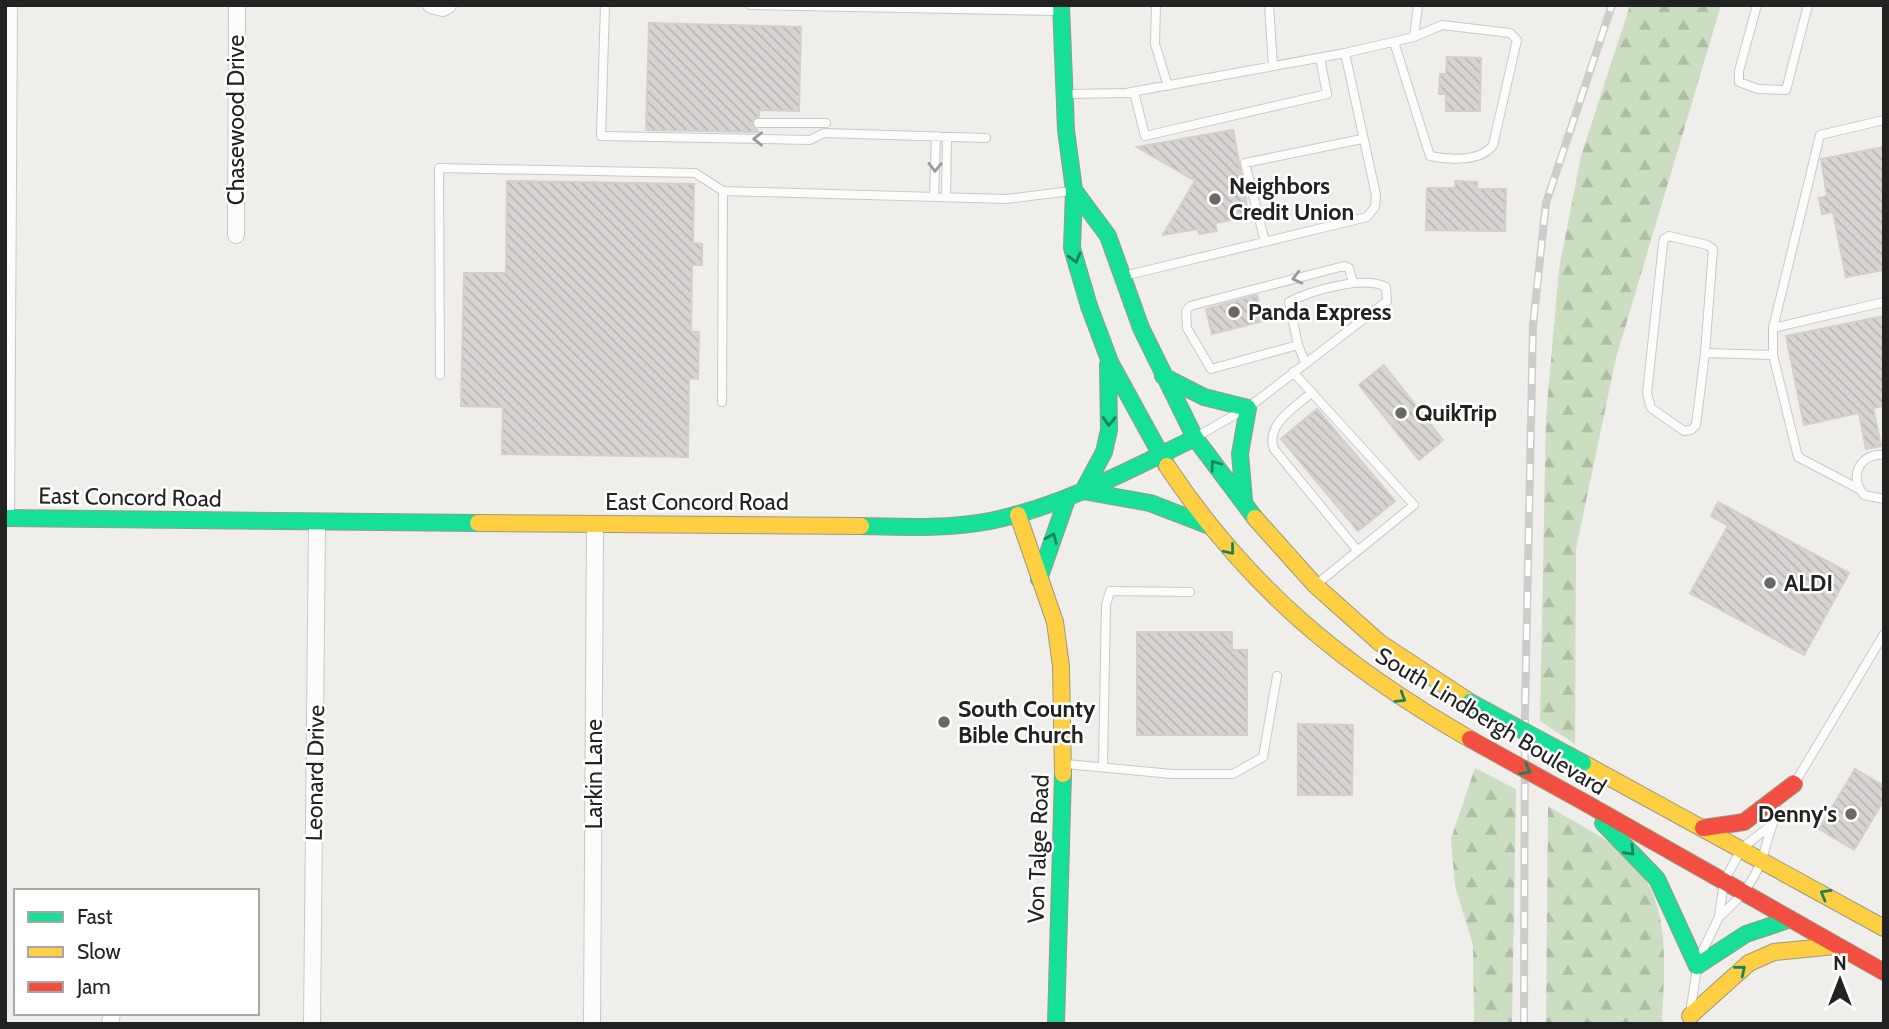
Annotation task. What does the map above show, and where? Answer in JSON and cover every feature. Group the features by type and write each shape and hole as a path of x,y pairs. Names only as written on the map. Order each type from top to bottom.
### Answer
{"main road":[{"name":"South Lindbergh Boulevard","path":"1061,8 1063,93 1074,190 1071,244 1107,353 1161,455 1210,526 1283,607 1329,647 1378,684 1788,920 1884,972"},
{"name":"South Lindbergh Boulevard","path":"1074,190 1108,236 1163,376 1195,438 1246,508 1315,584 1380,643 1470,702 1742,848 1884,928"},
{"path":"1107,353 1110,430 1104,452 1083,491 1150,503 1210,526"},
{"path":"1163,376 1190,393 1248,408 1239,441 1238,471 1246,508"},
{"name":"East Concord Road","path":"5,518 933,527 1018,515 1067,499 1195,438"},
{"path":"1039,579 1067,499"},
{"name":"Von Talge Road","path":"1018,515 1059,644 1063,764 1056,1024"},
{"path":"1703,828 1727,828 1750,822 1794,784"},
{"path":"1582,801 1657,879 1697,966 1746,934 1788,920"},
{"path":"1690,1020 1749,963 1774,952 1835,946"}],"street":[{"path":"5,518 9,5"},
{"name":"Chasewood Drive","path":"236,235 237,5"},
{"path":"431,5 443,8 448,5"},
{"name":"Leonard Drive","path":"312,1024 317,522"},
{"name":"Larkin Lane","path":"592,1024 595,524"}],"lane":[{"path":"605,5 601,136 810,141 824,133 986,138"},
{"path":"750,5 1061,8"},
{"path":"1156,5 1155,44 1168,86"},
{"path":"1269,5 1273,66"},
{"path":"1414,37 1418,5"},
{"path":"1757,5 1739,71 1739,82 1758,89 1786,90 1808,5"},
{"path":"1063,93 1134,92 1168,86 1345,53 1414,37 1442,25 1510,33 1517,40 1493,145 1488,151 1479,156 1430,156 1394,42"},
{"path":"1122,276 1367,217 1375,207 1376,195 1345,53"},
{"path":"1134,92 1145,136 1327,94 1320,58"},
{"path":"1883,119 1820,135 1773,327 1773,355 1798,457 1859,489 1870,499 1884,499"},
{"path":"758,123 826,123"},
{"path":"934,197 936,136"},
{"path":"946,198 947,137"},
{"path":"1265,242 1245,163 1362,139"},
{"path":"440,375 439,168 695,173 723,191 1036,198 1074,190"},
{"path":"722,402 723,191"},
{"path":"1670,236 1713,249 1704,353 1696,425 1691,430 1684,430 1651,408 1647,393 1663,244 1664,239 1670,236"},
{"path":"1298,345 1211,369 1185,323 1185,311 1191,306 1344,266 1349,268 1353,282 1289,302 1287,308 1305,362"},
{"name":"East Concord Road","path":"1195,438 1248,408 1387,301 1386,287 1378,282 1353,282"},
{"path":"1773,327 1884,302"},
{"path":"1704,353 1773,355"},
{"path":"1293,372 1414,505 1315,584"},
{"path":"1312,392 1273,428 1270,438 1274,449 1357,550"},
{"path":"1859,489 1856,474 1863,461 1876,455 1884,455"},
{"path":"1103,765 1106,605 1110,591 1190,592"},
{"path":"1719,917 1745,893 1762,859 1769,827 1884,634"},
{"path":"1063,764 1103,765 1172,774 1233,774 1263,757 1277,676"},
{"path":"1690,1020 1697,966 1719,917 1724,881 1742,848 1769,827"}],"green space":[{"path":"1630,5 1721,5 1616,358 1576,549 1575,744 1540,721 1546,417 1559,269 1581,156"},
{"path":"1475,768 1516,789 1512,1024 1474,1024 1473,945 1455,886 1451,839"},
{"path":"1548,806 1622,852 1639,869 1650,889 1658,909 1662,932 1662,1024 1546,1024"}],"building":[{"path":"649,23 801,27 799,111 759,110 759,116 752,122 758,132 646,130"},
{"path":"1447,57 1481,58 1480,111 1446,111 1446,94 1439,94 1440,74 1446,74"},
{"name":"Neighbors Credit Union","path":"1233,130 1249,217 1215,223 1217,231 1199,234 1198,229 1163,235 1195,181 1137,147"},
{"path":"1884,147 1884,270 1846,277 1833,212 1822,214 1819,198 1827,196 1821,159"},
{"path":"507,181 694,184 693,243 702,244 702,265 692,265 691,332 699,332 698,379 689,378 688,457 502,454 503,407 461,406 464,273 506,273"},
{"path":"1455,181 1477,182 1477,189 1506,189 1505,231 1426,230 1427,188 1455,188"},
{"name":"Panda Express","path":"1257,295 1263,321 1212,334 1206,309"},
{"path":"1884,316 1884,406 1873,408 1881,446 1866,449 1859,413 1804,425 1786,336"},
{"name":"QuikTrip","path":"1384,365 1443,440 1419,460 1359,385"},
{"name":"QuikTrip","path":"1317,409 1395,501 1358,531 1281,439"},
{"name":"ALDI","path":"1718,502 1849,573 1804,655 1690,593 1728,526 1711,516"},
{"path":"1137,632 1232,632 1232,650 1247,650 1247,735 1137,735"},
{"path":"1298,724 1353,725 1352,795 1298,795"},
{"name":"Denny's","path":"1855,769 1884,786 1884,800 1854,850 1819,829"}],"railway":[{"path":"1524,1024 1525,710 1533,325 1546,203 1612,5"}],"traffic: fast":[{"path":"1061,5 1066,130 1074,190 1072,248 1089,306 1110,362 1167,466"},
{"path":"1074,190 1108,236 1141,328 1195,438 1255,518"},
{"path":"1108,365 1109,430 1104,452 1083,491 1150,503 1210,526"},
{"path":"1163,376 1204,397 1248,408 1240,454 1244,499"},
{"path":"861,526 958,525 1017,514 1070,497 1195,438"},
{"path":"1039,579 1067,499"},
{"path":"5,518 478,523"},
{"path":"1470,702 1583,763"},
{"path":"1056,1024 1063,774"},
{"path":"1603,823 1657,879 1697,966 1746,934 1788,920"}],"traffic: slow":[{"path":"1167,466 1231,550 1265,587 1302,621 1381,683 1470,739"},
{"path":"1018,515 1055,622 1061,666 1063,774"},
{"path":"1255,518 1315,585 1380,643 1470,702"},
{"path":"478,523 861,526"},
{"path":"1583,763 1884,928"},
{"path":"1690,1016 1749,963 1774,952 1835,946"}],"traffic: jam":[{"path":"1470,739 1582,801"},
{"path":"1703,828 1744,822 1794,784"},
{"path":"1582,801 1884,972"}],"place":[{"name":"Neighbors Credit Union","path":"1215,199"},
{"name":"Panda Express","path":"1234,312"},
{"name":"QuikTrip","path":"1401,413"},
{"name":"ALDI","path":"1770,583"},
{"name":"South County Bible Church","path":"944,722"},
{"name":"Denny's","path":"1851,814"}]}
